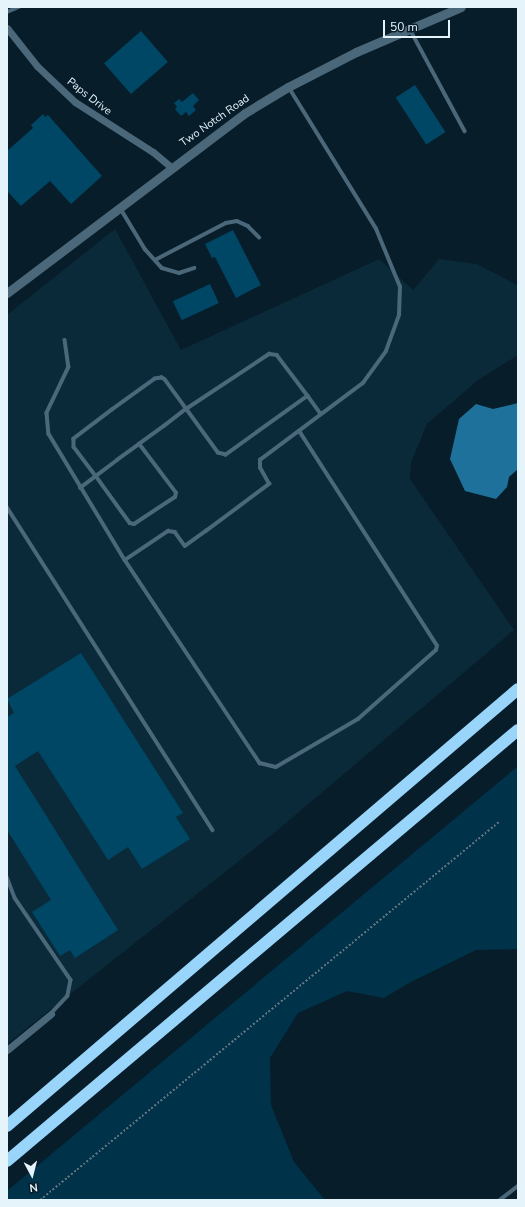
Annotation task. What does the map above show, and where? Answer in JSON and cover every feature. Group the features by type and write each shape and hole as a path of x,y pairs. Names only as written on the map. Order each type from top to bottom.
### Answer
{"highway":[{"path":"7,1126 518,689"},
{"path":"7,1161 518,730"}],"street":[{"name":"Two Notch Road","path":"7,293 120,208 171,167 245,113 288,86 409,28 461,7"},
{"name":"Paps Drive","path":"7,28 37,66 75,102 153,152 171,167"},
{"path":"7,1050 50,1014"}],"lane":[{"path":"7,12 19,7"},
{"path":"409,28 465,131"},
{"path":"126,560 168,531 175,532 185,546 269,484 260,468 260,460 363,383 386,351 400,315 400,287 376,229 288,86"},
{"path":"120,208 145,249 162,268 179,273 194,268"},
{"path":"155,260 226,223 242,224 259,237"},
{"path":"65,340 69,368 47,413 49,434 80,488 253,756 267,767 276,767 290,760 358,719 436,650 436,642 299,431"},
{"path":"80,488 186,409 273,353 277,355 321,414"},
{"path":"139,444 174,489 175,497 134,524 74,447 74,439 107,414 159,378 165,380 218,454 226,455 308,396"},
{"path":"7,506 213,830"},
{"path":"7,878 15,898 71,980 68,996 50,1014"},
{"path":"500,1200 518,1186"}],"path":[{"path":"40,1200 500,821"}],"shaded area":[{"path":"115,229 181,350 379,259 413,290 439,259 477,264 517,285 518,355 478,380 427,424 411,463 410,479 514,630 273,834 7,1044 7,315"},
{"path":"518,403 518,469 509,477 507,487 496,499 465,491 450,459 459,419 476,404 493,409"},
{"path":"518,766 518,949 476,950 409,983 384,998 347,991 298,1013 270,1058 271,1105 294,1162 325,1200 7,1200 7,1191"}],"building":[{"path":"141,31 168,62 131,94 104,63"},
{"path":"415,85 445,132 426,144 396,98"},
{"path":"193,93 199,100 193,106 196,110 189,116 186,112 181,116 175,109 177,107 174,103 179,99 182,102"},
{"path":"43,114 45,117 48,115 102,176 71,204 50,181 21,206 7,191 7,151 33,128 31,125"},
{"path":"233,230 261,285 236,298 215,257 212,258 205,244"},
{"path":"210,284 219,303 182,320 173,301"},
{"path":"81,653 183,813 176,817 190,839 142,869 128,847 108,860 38,751 15,766 118,930 75,958 70,950 60,956 32,912 51,900 7,830 7,717 14,713 7,699"}]}
